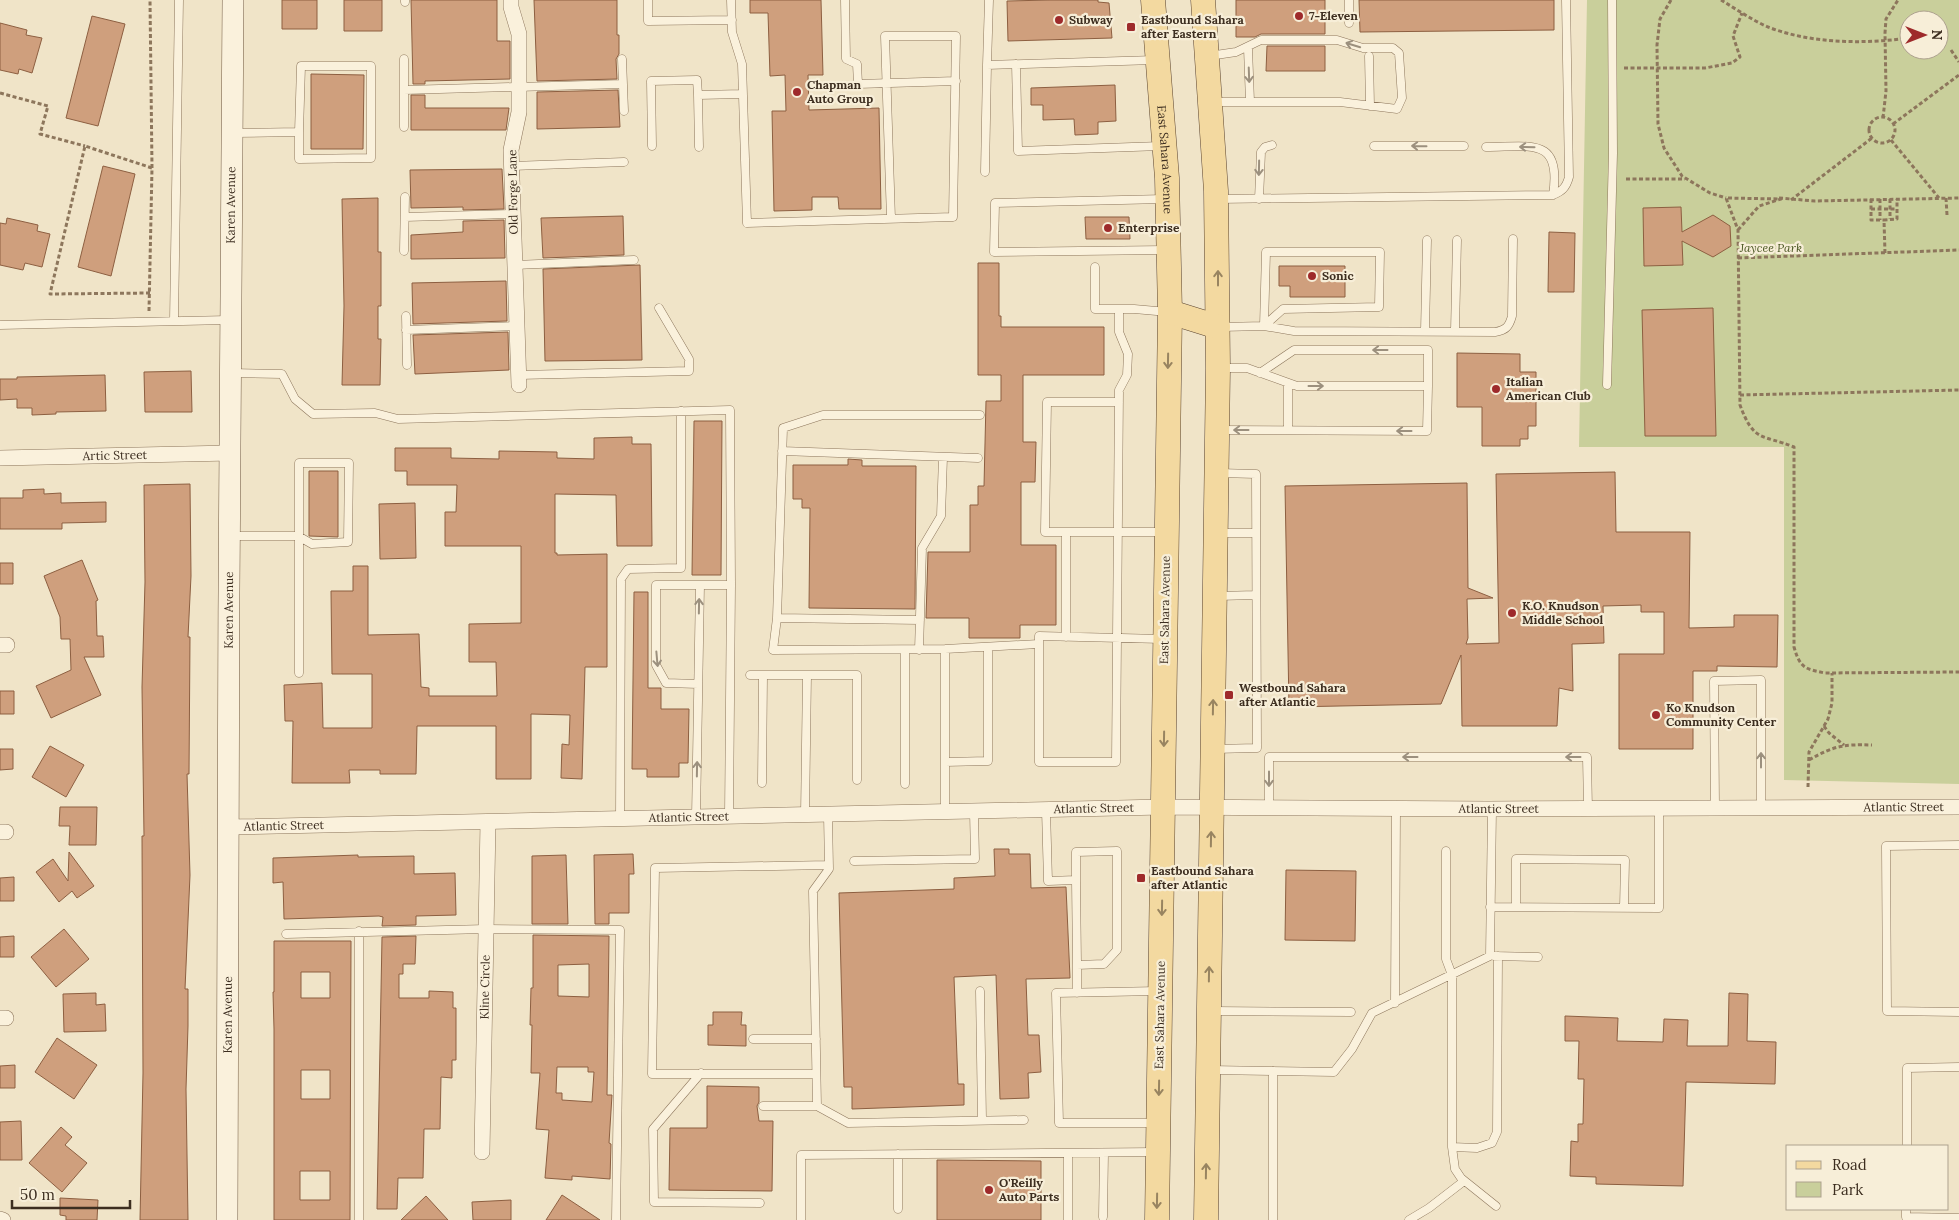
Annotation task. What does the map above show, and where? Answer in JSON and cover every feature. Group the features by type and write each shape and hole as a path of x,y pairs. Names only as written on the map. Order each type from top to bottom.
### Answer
{"main road":[{"name":"East Sahara Avenue","path":"1153,0 1168,199 1170,312 1157,1220"},
{"path":"1203,0 1217,199 1218,327 1206,1220"},
{"path":"1170,312 1218,327"}],"street":[{"name":"Karen Avenue","path":"227,1220 233,0"},
{"name":"Old Forge Lane","path":"511,0 511,8 518,34 519,112 511,150 519,380"},
{"name":"Artic Street","path":"0,458 230,453"},
{"name":"Atlantic Street","path":"228,827 1163,807 1492,810 1959,807"},
{"name":"Kline Circle","path":"482,1152 488,822"}],"lane":[{"path":"174,321 179,0"},
{"path":"648,0 648,21 732,20"},
{"path":"731,0 732,32 742,64 747,223 891,219 953,217 956,36 885,36 891,219"},
{"path":"845,0 846,58 857,64 858,84 956,81"},
{"path":"986,172 986,65 989,0"},
{"path":"1349,0 1350,23"},
{"path":"1217,199 1553,195 1562,191 1570,177 1566,0"},
{"path":"1607,385 1613,153 1612,0"},
{"path":"1207,56 1236,52 1248,48 1261,40 1337,40 1363,48 1393,48 1399,53 1402,98 1397,109 1340,102 1211,102"},
{"path":"1248,48 1250,102"},
{"path":"1369,56 1370,106"},
{"path":"404,58 404,126"},
{"path":"622,58 624,111"},
{"path":"986,65 1157,60"},
{"path":"1016,64 1018,151 1165,146"},
{"path":"301,66 371,66 371,158 299,159 299,132 301,66"},
{"path":"652,146 651,81 697,80 699,147"},
{"path":"404,90 623,84"},
{"path":"698,95 743,94"},
{"path":"231,133 299,132"},
{"path":"1259,199 1261,152 1265,147 1272,145"},
{"path":"1374,146 1464,146"},
{"path":"1486,147 1534,147 1544,149 1550,157 1553,168 1555,181 1553,195"},
{"path":"512,166 624,162"},
{"path":"404,251 405,197"},
{"path":"1168,199 995,203 994,252 1169,250"},
{"path":"405,217 513,214"},
{"path":"1218,327 1264,326 1294,331 1504,331 1509,325 1512,316 1513,239"},
{"path":"1425,331 1427,240"},
{"path":"1454,331 1457,240"},
{"path":"1266,252 1380,252 1379,307 1283,309 1264,326 1266,252"},
{"path":"515,265 634,260"},
{"path":"1095,267 1096,309 1170,312"},
{"path":"519,380 689,371 689,359 659,308"},
{"path":"1119,309 1119,332 1128,354 1127,375 1119,390 1118,532 1117,638 1116,762 1039,762 1039,636 1066,637 1117,638 1165,639"},
{"path":"406,316 407,365"},
{"path":"0,325 230,320"},
{"path":"406,330 517,326"},
{"path":"1217,430 1427,431 1428,350 1294,350 1260,373"},
{"path":"1218,368 1247,368 1297,386 1428,386"},
{"path":"230,373 282,374 295,399 313,414 375,413 398,419 730,410 729,817"},
{"path":"1288,383 1288,430"},
{"path":"1119,402 1047,402 1045,532 1166,532"},
{"path":"620,819 622,579 628,569 681,568 681,411"},
{"path":"980,415 824,415 783,428 778,618 773,650 919,650 1039,644"},
{"path":"782,452 978,458"},
{"path":"919,650 922,548 941,516 943,456"},
{"path":"230,536 298,536 312,544 348,542 349,463 298,463 298,536 298,673"},
{"path":"1216,473 1256,474 1257,748"},
{"path":"1066,532 1066,637"},
{"path":"1216,533 1256,534"},
{"path":"698,684 666,683 656,665 656,585 731,585"},
{"path":"696,818 700,585"},
{"path":"1215,596 1256,595"},
{"path":"778,618 920,620"},
{"path":"945,762 988,761 988,647"},
{"path":"945,649 946,812"},
{"path":"905,650 905,784"},
{"path":"750,675 857,675 857,780"},
{"path":"762,783 763,675"},
{"path":"805,815 807,675"},
{"path":"1715,808 1714,681 1761,680 1761,808"},
{"path":"1212,749 1257,748 1269,757 1587,757 1588,809"},
{"path":"1269,757 1269,809"},
{"path":"1395,1002 1396,809"},
{"path":"1490,907 1659,908 1659,809"},
{"path":"1046,810 1048,881 1076,880"},
{"path":"1452,1148 1477,1148 1492,1143 1497,1132 1494,956 1490,907 1492,810"},
{"path":"854,861 974,859 974,812"},
{"path":"817,1106 813,891 829,869 828,815"},
{"path":"1959,845 1886,846 1886,875 1887,1011 1959,1012"},
{"path":"1077,965 1104,964 1117,950 1117,851 1076,852 1077,992"},
{"path":"1446,851 1446,959 1452,974 1452,1148 1454,1169 1464,1180 1496,1206"},
{"path":"1516,907 1516,859 1625,860 1624,908"},
{"path":"816,1074 652,1074 655,868 829,865"},
{"path":"286,934 486,929 620,930 616,1220"},
{"path":"359,931 359,1220"},
{"path":"1208,1070 1334,1072 1352,1049 1372,1013 1494,956 1538,956"},
{"path":"980,991 982,1120"},
{"path":"1158,1123 1059,1123 1056,993 1160,991"},
{"path":"1209,1011 1350,1012"},
{"path":"753,1038 816,1039"},
{"path":"1907,1145 1907,1068 1959,1067"},
{"path":"1273,1071 1273,1220"},
{"path":"701,1073 653,1129 654,1202 760,1204"},
{"path":"763,1106 817,1106 848,1123 1024,1120"},
{"path":"801,1220 801,1155 1158,1152"},
{"path":"1103,1217 1104,1153"},
{"path":"898,1154 898,1209"},
{"path":"1068,1154 1068,1220"},
{"path":"1408,1220 1429,1208 1464,1180"},
{"path":"1906,1210 1906,1217 1959,1218"}],"path":[{"path":"149,322 152,168 150,0"},
{"path":"1671,0 1660,19 1657,45 1658,124 1664,148 1673,164 1686,179 1710,193 1726,198 1739,196 1749,198 1768,196 1790,200 1959,198"},
{"path":"1721,0 1768,27 1805,36 1830,41 1899,39"},
{"path":"1883,118 1886,91 1886,19 1898,0"},
{"path":"1624,68 1705,68 1732,63 1740,57 1733,36 1742,13"},
{"path":"1951,50 1959,62"},
{"path":"1893,124 1959,75"},
{"path":"0,93 48,106 40,134 85,146 152,168"},
{"path":"1883,118 1893,124 1895,132 1891,140 1879,143 1872,138 1870,126 1875,120 1883,118"},
{"path":"1790,200 1872,138"},
{"path":"1891,140 1940,198"},
{"path":"85,146 50,294 150,293"},
{"path":"1626,179 1686,179"},
{"path":"1726,198 1738,230 1740,405 1747,424 1761,437 1794,447 1794,647 1798,662 1808,670 1832,673 1959,672"},
{"path":"1946,198 1947,215"},
{"path":"1738,230 1760,206 1781,199"},
{"path":"1880,199 1885,253"},
{"path":"1890,199 1890,219"},
{"path":"1871,200 1871,220 1882,220 1897,219 1897,199"},
{"path":"1871,209 1897,209"},
{"path":"1738,258 1959,250"},
{"path":"1740,395 1959,390"},
{"path":"1808,787 1809,752 1828,719 1832,704 1832,673"},
{"path":"1824,726 1829,733 1844,745"},
{"path":"1809,760 1844,745 1872,745"}],"green space":[{"name":"Jaycee Park","path":"1587,0 1959,0 1959,784 1784,780 1784,447 1579,447"}],"building":[{"path":"282,0 317,0 317,29 282,29"},
{"path":"344,0 382,0 382,31 344,31"},
{"path":"411,0 497,0 497,41 510,41 510,79 425,81 425,84 413,84"},
{"path":"534,0 617,0 619,54 616,59 617,79 537,81"},
{"name":"Chapman Auto Group","path":"750,0 821,0 823,75 808,75 809,110 879,108 881,209 839,209 838,197 812,197 812,210 774,211 772,111 786,111 785,75 770,76 768,13 750,13"},
{"name":"Subway","path":"1098,0 1098,2 1109,3 1112,38 1008,41 1007,1"},
{"path":"1236,0 1325,0 1325,34 1261,34 1255,37 1236,37"},
{"path":"1359,0 1554,0 1554,30 1360,32"},
{"path":"92,16 125,24 98,126 66,118"},
{"path":"0,23 27,30 26,35 42,38 32,73 19,69 18,74 0,70"},
{"path":"1267,46 1325,46 1325,71 1266,71"},
{"path":"311,74 364,75 363,149 311,149"},
{"path":"1115,85 1116,121 1098,122 1098,134 1075,135 1074,119 1043,120 1043,105 1031,105 1031,88"},
{"path":"618,90 620,127 537,129 537,92"},
{"path":"411,95 425,95 425,108 509,108 506,130 411,130"},
{"path":"103,166 135,174 111,276 78,267"},
{"path":"502,169 504,209 463,210 463,207 411,208 410,170"},
{"path":"378,198 378,252 381,252 381,306 378,306 378,339 381,339 380,385 342,385 344,306 342,199"},
{"path":"1681,207 1682,232 1713,215 1730,226 1731,246 1713,257 1682,241 1683,265 1644,266 1643,208"},
{"path":"623,216 624,255 543,258 541,218"},
{"name":"Enterprise","path":"1085,217 1129,217 1130,239 1086,239"},
{"path":"7,218 38,225 37,231 50,234 42,267 25,263 23,270 0,265 0,223 6,224"},
{"path":"504,220 505,258 411,259 411,235 463,232 463,221"},
{"path":"1549,232 1575,233 1574,292 1548,292"},
{"path":"978,263 999,263 999,316 1001,316 1001,327 1104,327 1104,375 1023,375 1023,442 1036,442 1035,482 1021,482 1021,545 1056,545 1056,625 1020,625 1020,638 969,638 969,618 926,618 928,552 970,552 970,505 978,505 978,486 984,486 986,401 1001,401 1001,375 978,375"},
{"path":"640,265 642,360 545,361 543,269"},
{"name":"Sonic","path":"1279,266 1345,266 1345,297 1290,297 1290,286 1279,286"},
{"path":"506,281 507,321 413,324 412,283"},
{"path":"1713,308 1716,436 1645,436 1642,310"},
{"path":"508,332 509,370 415,374 413,335"},
{"name":"Italian American Club","path":"1457,353 1520,354 1520,372 1536,372 1536,426 1528,426 1528,439 1520,439 1520,446 1482,446 1482,407 1457,407"},
{"path":"191,371 192,412 145,412 144,372"},
{"path":"105,375 106,411 56,412 56,414 32,415 32,408 17,408 17,399 0,400 0,379"},
{"path":"694,421 722,421 721,575 692,575"},
{"path":"632,437 632,444 651,444 652,546 617,546 616,495 555,494 555,553 557,555 607,554 607,667 585,667 582,779 561,778 562,744 569,745 570,715 531,714 531,779 496,779 496,726 417,726 416,774 380,774 380,770 349,770 350,783 292,783 293,721 285,721 284,685 322,683 323,728 372,728 372,674 332,674 331,591 353,591 353,566 368,566 368,635 419,634 421,687 429,688 429,696 497,696 496,662 469,662 469,624 521,623 521,546 445,546 445,512 456,512 457,485 407,485 407,471 395,471 395,448 451,448 451,458 499,459 499,451 557,452 557,458 594,459 594,438"},
{"path":"848,459 862,460 862,466 916,466 915,609 809,608 810,508 802,508 802,499 793,499 793,465 848,465"},
{"path":"309,471 338,471 338,537 309,536"},
{"path":"1615,472 1616,532 1690,532 1689,628 1734,627 1734,615 1778,615 1777,667 1717,666 1717,671 1693,671 1693,749 1619,749 1619,654 1664,654 1664,612 1641,612 1641,605 1603,606 1604,643 1572,644 1573,691 1559,688 1557,726 1462,726 1461,655 1441,704 1289,707 1285,486 1467,483 1468,588 1493,598 1467,599 1468,638 1466,644 1499,643 1496,474"},
{"path":"190,484 189,774 187,774 190,875 185,989 188,989 186,1089 188,1220 140,1220 143,1073 142,836 144,836 142,687 145,582 144,485"},
{"path":"44,489 44,494 61,493 61,503 106,502 106,522 62,523 62,529 0,529 0,498 23,498 23,490"},
{"path":"415,503 416,558 380,559 379,504"},
{"path":"82,560 98,600 96,601 97,636 103,636 104,657 84,657 101,695 51,718 36,686 71,670 70,639 61,639 60,617 44,576"},
{"path":"0,563 13,563 13,584 0,584"},
{"path":"634,592 648,592 648,688 661,688 661,709 689,709 688,763 679,763 679,777 647,777 647,769 632,769"},
{"path":"0,691 14,691 14,714 0,714"},
{"path":"50,746 84,765 66,797 32,777"},
{"path":"0,749 13,749 13,769 0,770"},
{"path":"60,807 97,807 96,845 69,845 70,826 59,826"},
{"path":"994,849 1009,849 1009,854 1030,854 1031,888 1066,887 1070,978 1026,979 1028,1035 1039,1035 1041,1072 1028,1073 1029,1098 1000,1099 996,975 954,977 958,1084 964,1084 964,1105 852,1109 852,1087 844,1087 839,893 954,889 954,878 995,876"},
{"path":"69,852 94,886 77,898 72,891 59,902 36,872 53,859 68,881"},
{"path":"633,854 634,874 629,874 629,913 609,913 609,924 595,924 594,855"},
{"path":"358,855 358,857 414,856 414,874 455,873 456,915 416,916 416,925 382,926 383,917 379,916 284,919 283,882 273,883 273,858"},
{"path":"566,855 568,924 532,924 532,856"},
{"path":"1286,870 1356,871 1355,941 1285,940"},
{"path":"14,877 14,901 0,901 0,878"},
{"path":"64,929 89,959 56,987 31,957"},
{"path":"533,935 609,936 607,1095 612,1095 609,1143 611,1144 610,1179 572,1176 572,1180 545,1178 549,1130 536,1129 540,1073 531,1073 532,1025 530,1025 531,988 533,988","holes":["589,964 589,997 558,996 558,965","557,1067 588,1067 588,1072 594,1072 592,1102 562,1100 562,1093 556,1093"]},
{"path":"14,936 14,957 0,957 0,937"},
{"path":"416,936 415,964 403,964 403,974 399,974 399,998 429,998 429,991 453,992 453,1008 456,1008 456,1060 452,1060 452,1078 441,1077 440,1129 424,1129 423,1178 398,1178 397,1209 377,1209 382,937"},
{"path":"274,941 351,941 350,1220 274,1220","holes":["301,972 330,972 330,998 301,998","301,1070 330,1070 330,1099 301,1099","300,1171 330,1171 330,1200 300,1200"]},
{"path":"96,993 96,1005 105,1004 106,1031 64,1032 63,994"},
{"path":"1729,993 1748,994 1747,1041 1776,1042 1775,1084 1686,1082 1683,1186 1596,1184 1596,1177 1570,1176 1571,1141 1578,1142 1578,1124 1583,1124 1584,1079 1578,1079 1579,1041 1565,1041 1565,1016 1618,1018 1617,1041 1663,1042 1664,1019 1688,1020 1687,1046 1728,1046"},
{"path":"713,1012 742,1012 741,1025 746,1025 746,1046 708,1045 708,1025 713,1025"},
{"path":"57,1038 97,1065 74,1099 35,1072"},
{"path":"15,1065 15,1088 0,1088 0,1066"},
{"path":"707,1086 759,1087 759,1102 757,1106 759,1121 773,1121 772,1191 669,1190 670,1128 707,1128"},
{"path":"21,1121 22,1160 0,1160 0,1122"},
{"path":"61,1127 72,1137 65,1145 87,1163 62,1192 29,1163"},
{"name":"O'Reilly Auto Parts","path":"937,1160 1041,1161 1041,1220 937,1220"},
{"path":"562,1195 600,1220 546,1220"},
{"path":"426,1196 448,1220 401,1220"},
{"path":"60,1198 98,1200 97,1220 66,1220 66,1216 60,1215"},
{"path":"511,1200 511,1220 473,1220 472,1202"}],"place":[{"name":"7-Eleven","path":"1299,16"},
{"name":"Subway","path":"1059,20"},
{"name":"Eastbound Sahara after Eastern","path":"1131,27"},
{"name":"Chapman Auto Group","path":"797,92"},
{"name":"Enterprise","path":"1108,228"},
{"name":"Sonic","path":"1312,276"},
{"name":"Italian American Club","path":"1496,389"},
{"name":"K.O. Knudson Middle School","path":"1512,613"},
{"name":"Westbound Sahara after Atlantic","path":"1229,695"},
{"name":"Ko Knudson Community Center","path":"1656,715"},
{"name":"Eastbound Sahara after Atlantic","path":"1141,878"},
{"name":"O'Reilly Auto Parts","path":"989,1190"}]}
